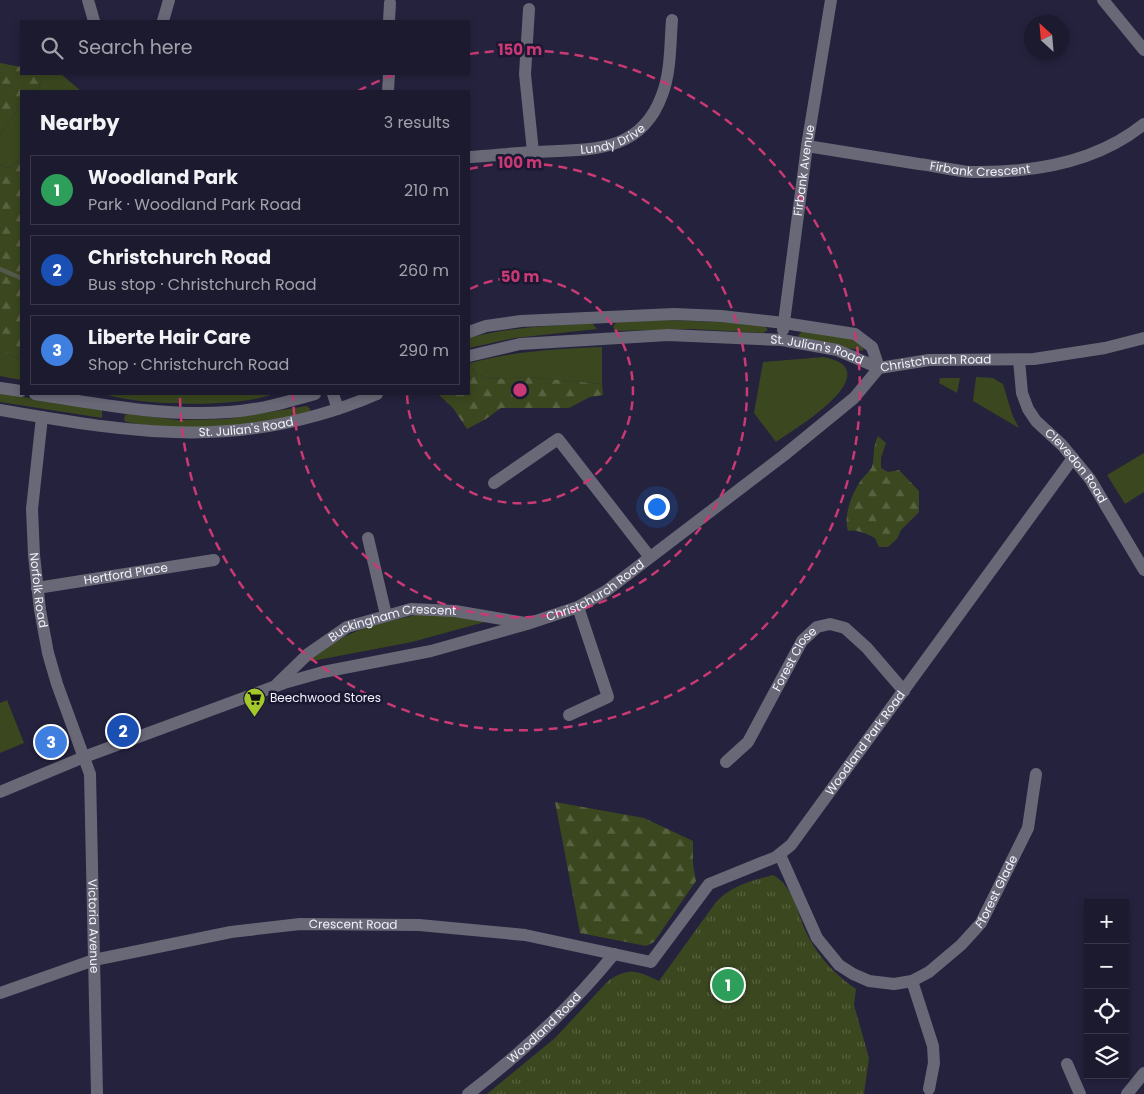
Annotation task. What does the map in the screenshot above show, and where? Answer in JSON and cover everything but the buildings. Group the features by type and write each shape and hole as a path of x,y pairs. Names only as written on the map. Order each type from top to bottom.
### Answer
{"street":[{"path":"88,0 94,20"},
{"path":"163,20 169,0"},
{"name":"Firbank Avenue","path":"782,340 807,146 831,0"},
{"path":"1102,0 1144,50"},
{"path":"390,3 390,20"},
{"path":"529,9 525,74 533,152"},
{"name":"Lundy Drive","path":"470,157 610,147 624,141 642,127 653,113 663,95 672,20"},
{"path":"388,75 388,90"},
{"name":"Firbank Crescent","path":"807,146 971,172 1004,170 1057,164 1089,156 1124,140 1144,124"},
{"name":"St. Julian's Road","path":"470,332 486,326 521,321 674,314 720,316 784,323 855,334 872,347 880,368"},
{"path":"600,317 602,338"},
{"name":"St. Julian's Road","path":"470,356 520,344 668,335 782,340 837,350 880,368"},
{"name":"Christchurch Road","path":"0,792 84,757 276,686 322,672 431,651 527,624 578,607 600,595 783,456 854,398 880,368 929,360 1019,360 1105,348 1144,338"},
{"name":"Clevedon Road","path":"1019,360 1022,394 1028,409 1036,421 1073,458 1104,500 1144,570"},
{"path":"0,388 20,391"},
{"name":"St. Julian's Road","path":"41,395 111,406 192,412 228,412 257,409 311,395"},
{"path":"333,395 338,409"},
{"name":"St. Julian's Road","path":"0,410 109,427 178,433 231,432 289,424 338,409 374,395"},
{"path":"109,427 111,406"},
{"name":"Norfolk Road","path":"42,417 32,508 37,588 44,632 55,676 84,757"},
{"path":"494,483 558,440 649,556"},
{"name":"Woodland Park Road","path":"614,954 651,962 706,886 715,880 780,855 795,840 1073,458"},
{"path":"368,538 386,615"},
{"name":"Hertford Place","path":"37,588 214,560"},
{"path":"569,715 608,697 578,607"},
{"name":"Buckingham Crescent","path":"276,686 298,662 341,630 360,622 386,615 411,609 429,608 527,624"},
{"name":"Forest Close","path":"726,762 739,752 751,736 802,640 817,627 830,624 845,628 867,648 904,691"},
{"name":"Victoria Avenue","path":"84,757 90,778 97,1094"},
{"name":"Fforest Glade","path":"780,855 817,938 839,964 852,974 869,981 894,984 912,981 929,972 968,939 981,922 1028,828 1036,774"},
{"name":"Crescent Road","path":"0,994 94,960 234,931 292,924 344,922 434,926 525,935 614,954"},
{"name":"Woodland Road","path":"468,1094 503,1067 544,1030 614,954"},
{"path":"912,981 933,1046 934,1063 928,1089"},
{"path":"1066,1064 1080,1094"},
{"path":"1127,1094 1144,1073"}],"green space":[{"path":"0,63 20,67 20,75 44,75 39,88 36,90 20,90 20,106 0,135"},
{"path":"44,75 62,75 80,90 36,90 39,88"},
{"path":"20,106 20,157 19,161 8,168 0,165 0,135"},
{"path":"20,157 20,360 5,352 0,352 0,165 8,168 19,161"},
{"path":"665,320 745,323 765,326 768,330 763,333 692,329 615,331 613,327 616,322"},
{"path":"592,323 597,329 515,338 470,348 470,338 499,331"},
{"path":"802,331 850,336 863,346 863,351 801,339 798,336"},
{"path":"602,347 602,384 528,377 495,379 475,374 470,363 519,353"},
{"path":"0,352 5,352 20,360 20,380 0,376"},
{"path":"824,357 838,362 845,367 847,376 843,387 834,398 809,420 776,442 754,413 763,362"},
{"path":"470,363 475,374 495,379 528,377 602,384 603,395 590,397 569,408 501,408 467,429 453,408 439,395 470,395"},
{"path":"976,377 993,378 1003,384 1012,414 1019,428 973,401"},
{"path":"940,378 960,378 957,393 939,383"},
{"path":"0,393 102,410 102,418 0,402"},
{"path":"109,395 270,395 237,402 189,404 121,398"},
{"path":"307,406 310,409 310,413 231,427 157,427 126,422 124,420 125,415 128,414 178,420 227,419"},
{"path":"878,436 886,443 881,458 881,468 888,472 899,470 919,491 919,512 901,530 897,539 888,547 879,547 875,538 865,534 848,531 847,525 852,497 858,484 872,467"},
{"path":"1144,453 1144,492 1125,504 1107,475"},
{"path":"424,613 436,613 485,622 412,642 307,662 334,642 362,629"},
{"path":"7,700 24,743 0,753 0,703"},
{"path":"555,802 644,818 693,841 693,864 696,881 654,942 646,946 580,933"},
{"path":"773,875 787,887 809,938 824,960 836,973 856,989 854,1005 869,1058 864,1094 487,1094 555,1038 609,980 623,973 634,972 659,981 722,896 742,884"}],"waterway":[{"path":"0,269 20,278"}],"place":[{"name":"Beechwood Stores","path":"254,717"},
{"name":"Christchurch Road","path":"123,731"},
{"name":"Liberte Hair Care","path":"51,742"},
{"name":"Woodland Park","path":"728,985"}]}
